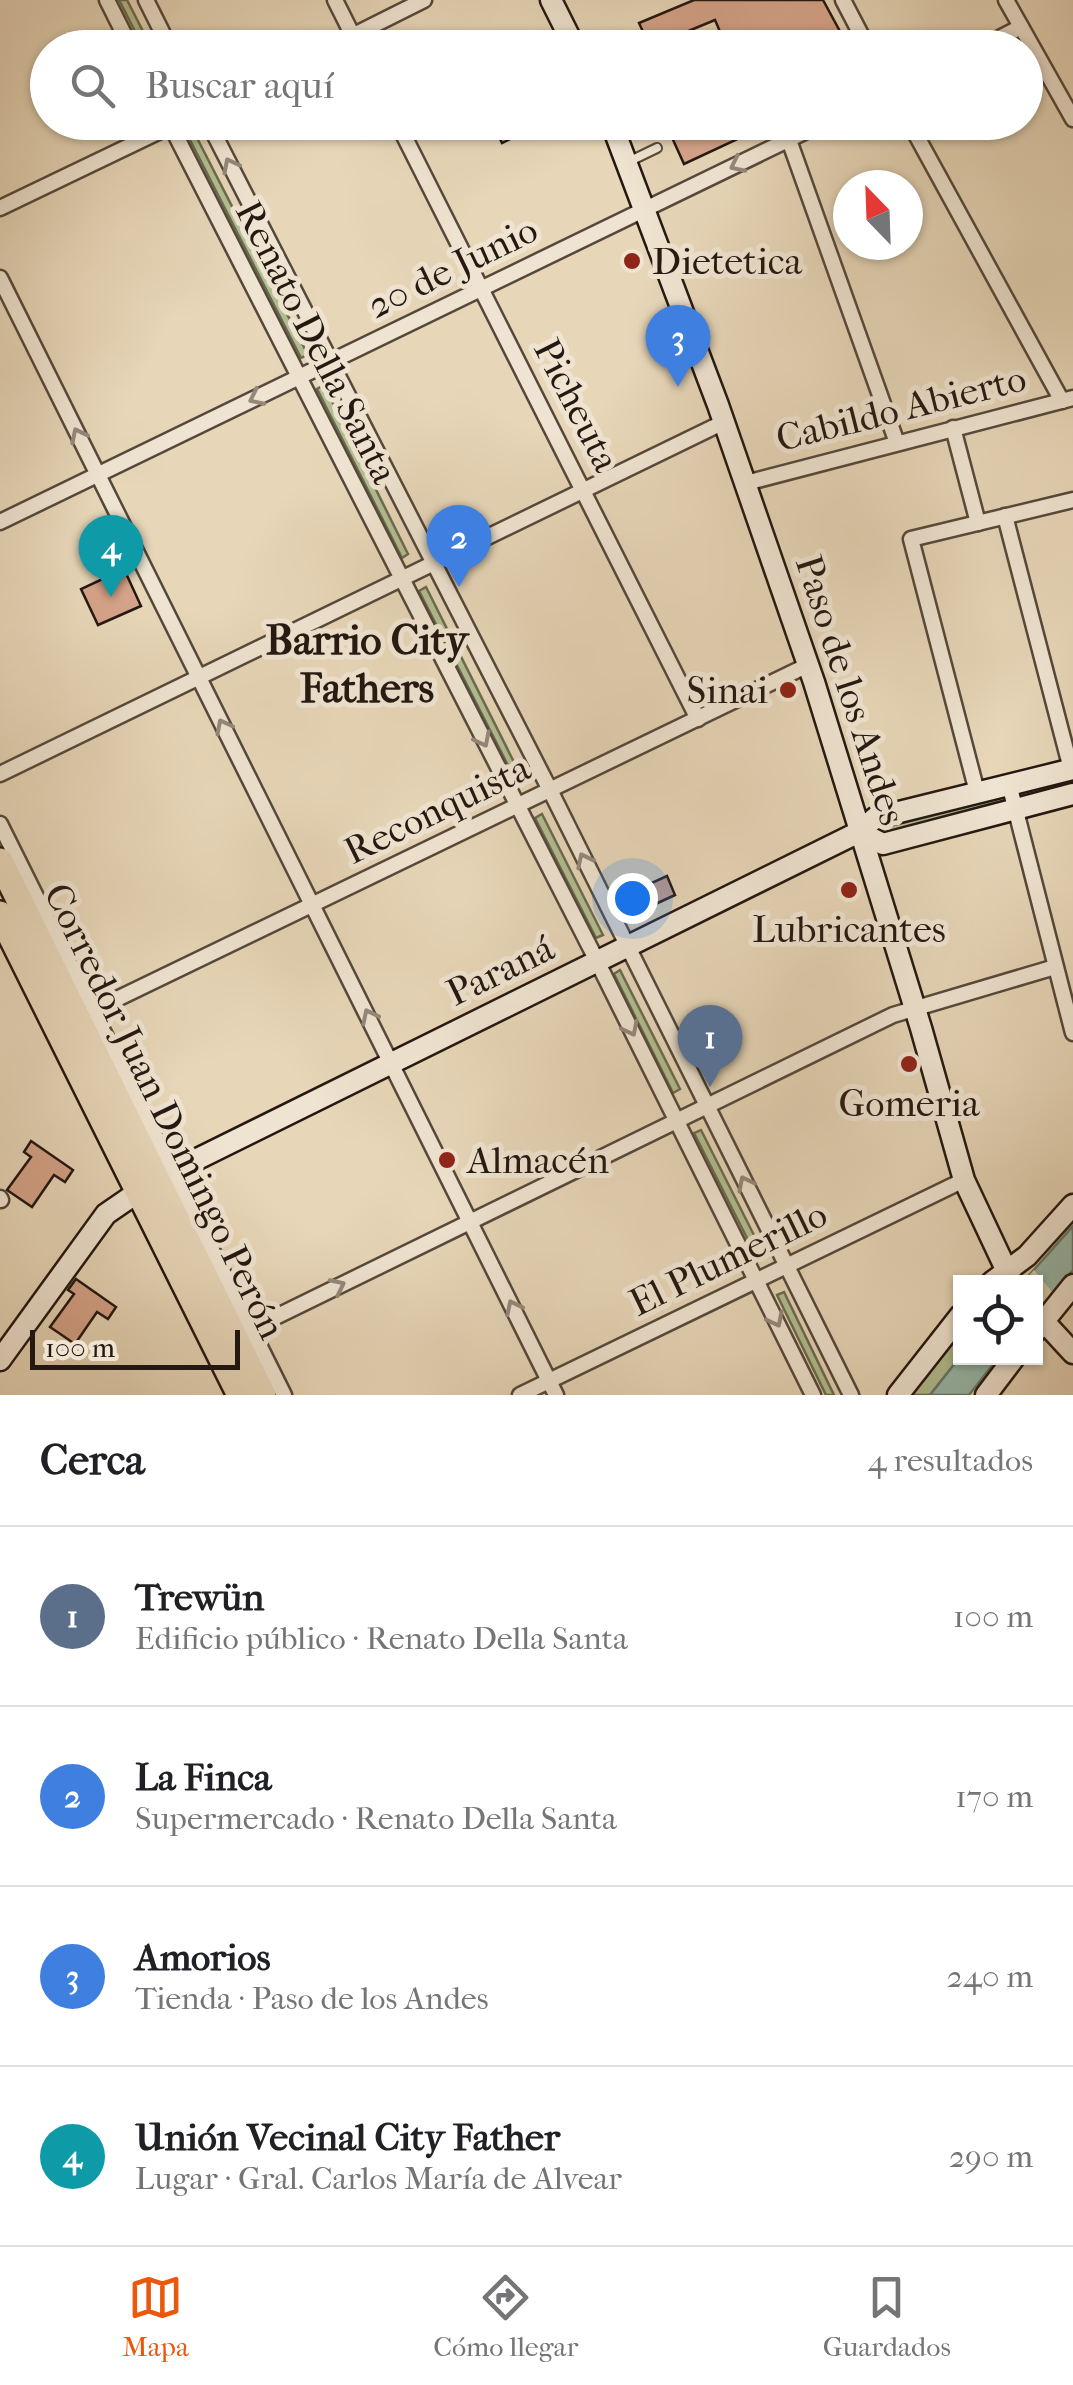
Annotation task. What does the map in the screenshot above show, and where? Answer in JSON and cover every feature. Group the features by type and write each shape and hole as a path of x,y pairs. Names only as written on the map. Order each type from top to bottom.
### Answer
{"highway":[{"name":"Corredor Juan Domingo Perón","path":"0,861 263,1395"},
{"name":"Corredor Juan Domingo Perón","path":"0,914 155,1180 240,1395"}],"street":[{"path":"107,0 122,30"},
{"path":"146,0 161,30"},
{"path":"335,0 350,30"},
{"path":"374,30 424,0"},
{"path":"843,0 859,30"},
{"path":"1006,0 1023,30"},
{"path":"559,2 569,30"},
{"path":"1015,30 1021,27"},
{"path":"1043,66 1073,119"},
{"path":"0,208 139,140"},
{"name":"Renato Della Santa","path":"180,140 813,1395"},
{"name":"Renato Della Santa","path":"217,140 550,790 851,1395"},
{"name":"Picheuta","path":"406,140 698,719"},
{"name":"Paso de los Andes","path":"619,140 746,483 808,666 915,1008 964,1180 1001,1275"},
{"path":"790,140 897,443"},
{"name":"20 de Junio","path":"0,522 790,140"},
{"path":"919,140 1068,399"},
{"path":"0,278 552,1388"},
{"name":"Cabildo Abierto","path":"746,483 1068,399"},
{"name":"Cabildo Abierto","path":"0,774 724,422"},
{"path":"952,428 978,523"},
{"path":"978,792 911,539 1073,500"},
{"path":"1005,516 1072,769"},
{"name":"Reconquista","path":"94,1010 808,666"},
{"name":"Paraná","path":"0,1360 106,1214 155,1180 859,832 875,818 1072,769"},
{"path":"1009,784 1073,1033"},
{"path":"859,832 883,844 1073,794"},
{"path":"0,824 94,1010 155,1180 250,1329 284,1395"},
{"path":"250,1329 893,1015 1055,967"},
{"name":"El Plumerillo","path":"520,1395 552,1388 756,1281 964,1180"},
{"path":"1007,1275 1073,1205"},
{"path":"1043,1317 1073,1285"},
{"path":"898,1395 953,1325"},
{"path":"1043,1326 1073,1353"},
{"path":"986,1395 1009,1365"}],"lane":[{"path":"628,162 657,148"}],"shaded area":[{"path":"119,0 127,0 142,30 134,30"},
{"path":"190,140 198,140 308,355 301,358"},
{"path":"324,385 408,554 402,558 317,389"},
{"path":"426,587 524,782 518,785 419,591"},
{"path":"1004,796 1005,804 884,837 878,833 879,826"},
{"path":"542,814 603,935 596,938 535,818"},
{"path":"620,970 680,1089 673,1093 614,974"},
{"path":"701,1130 762,1251 755,1254 694,1133"},
{"path":"1073,1226 1073,1270 1043,1305 1043,1275 1029,1275"},
{"path":"784,1292 834,1395 826,1395 777,1295"},
{"path":"953,1340 954,1365 930,1395 908,1395"},
{"path":"954,1365 993,1365 969,1395 930,1395"}],"pier":[{"path":"1043,1281 1053,1293 1043,1305"}],"building":[{"path":"694,0 823,0 839,30 719,30 715,20 691,30 642,30 639,23"},
{"path":"673,140 735,140 684,164"},
{"path":"124,569 141,606 98,625 81,589"},
{"path":"667,876 675,895 634,914 625,895"},
{"path":"31,1141 73,1170 65,1182 54,1175 32,1207 7,1190 31,1157 24,1152"},
{"path":"76,1279 116,1307 108,1319 97,1312 75,1344 50,1327 74,1294 68,1290"}],"place":[{"name":"Dietetica","path":"632,261"},
{"name":"Amorios","path":"678,387"},
{"name":"La Finca","path":"459,587"},
{"name":"Unión Vecinal City Father","path":"111,597"},
{"name":"Sinai","path":"788,690"},
{"name":"Lubricantes","path":"849,890"},
{"name":"Gomeria","path":"909,1064"},
{"name":"Trewün","path":"710,1087"},
{"name":"Almacén","path":"447,1160"}],"district":[{"name":"Barrio City Fathers","path":"367,663"}]}
